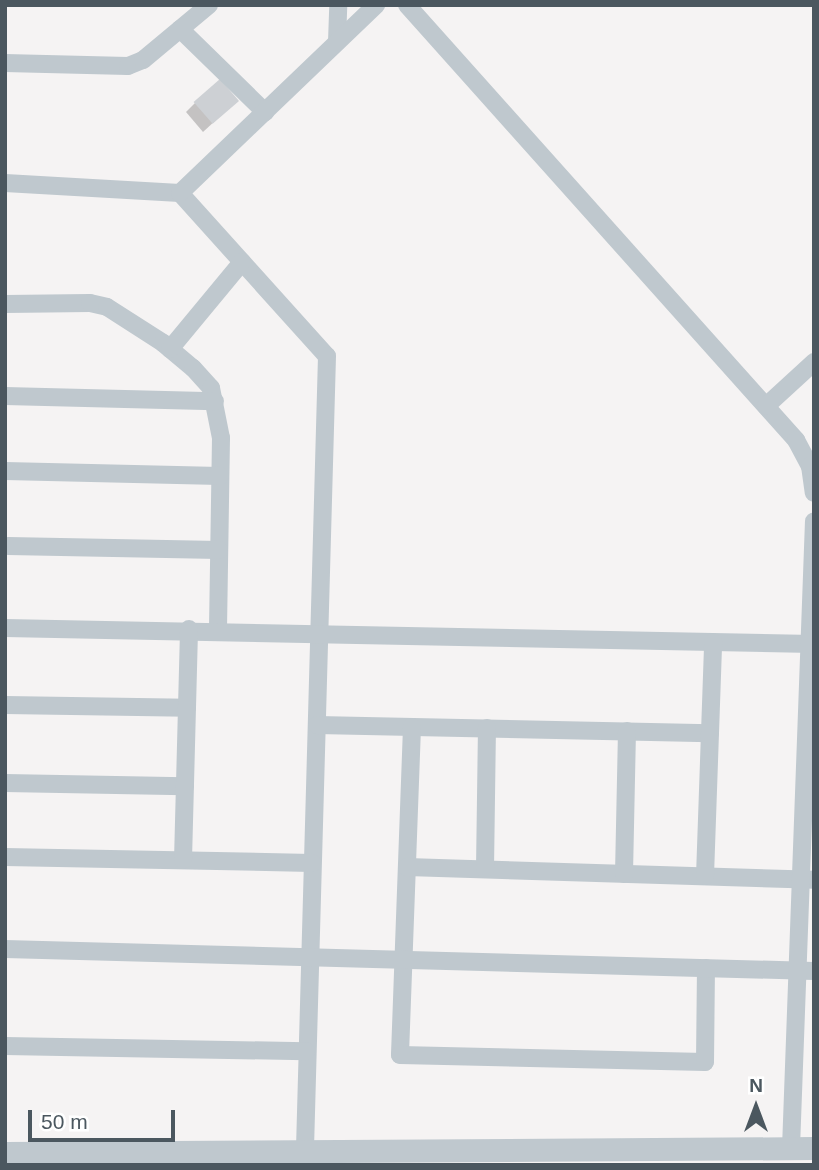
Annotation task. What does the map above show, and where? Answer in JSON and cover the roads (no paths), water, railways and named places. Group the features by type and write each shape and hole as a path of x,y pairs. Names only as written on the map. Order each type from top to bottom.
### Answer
{"street":[{"path":"5,63 128,66 143,60 209,5"},
{"path":"337,42 338,5"},
{"path":"180,193 376,5"},
{"path":"407,5 796,440 810,466 814,493"},
{"path":"180,29 265,112"},
{"path":"5,183 180,193 327,356 305,1150"},
{"path":"170,349 242,262"},
{"path":"5,304 90,303 107,307 170,349 211,388 221,438 218,630"},
{"path":"766,406 814,362"},
{"path":"5,396 215,401"},
{"path":"5,471 220,476"},
{"path":"5,1153 802,1148 814,521"},
{"path":"8,546 219,550"},
{"path":"5,628 189,629 810,644"},
{"path":"183,860 189,629"},
{"path":"705,876 713,642"},
{"path":"5,705 187,708"},
{"path":"317,724 710,733"},
{"path":"412,727 400,1055 705,1062 706,968"},
{"path":"485,869 487,728"},
{"path":"624,874 628,731"},
{"path":"5,783 185,786"},
{"path":"5,857 312,863"},
{"path":"407,867 807,879"},
{"path":"5,949 805,971"},
{"path":"5,1046 306,1051"}]}
